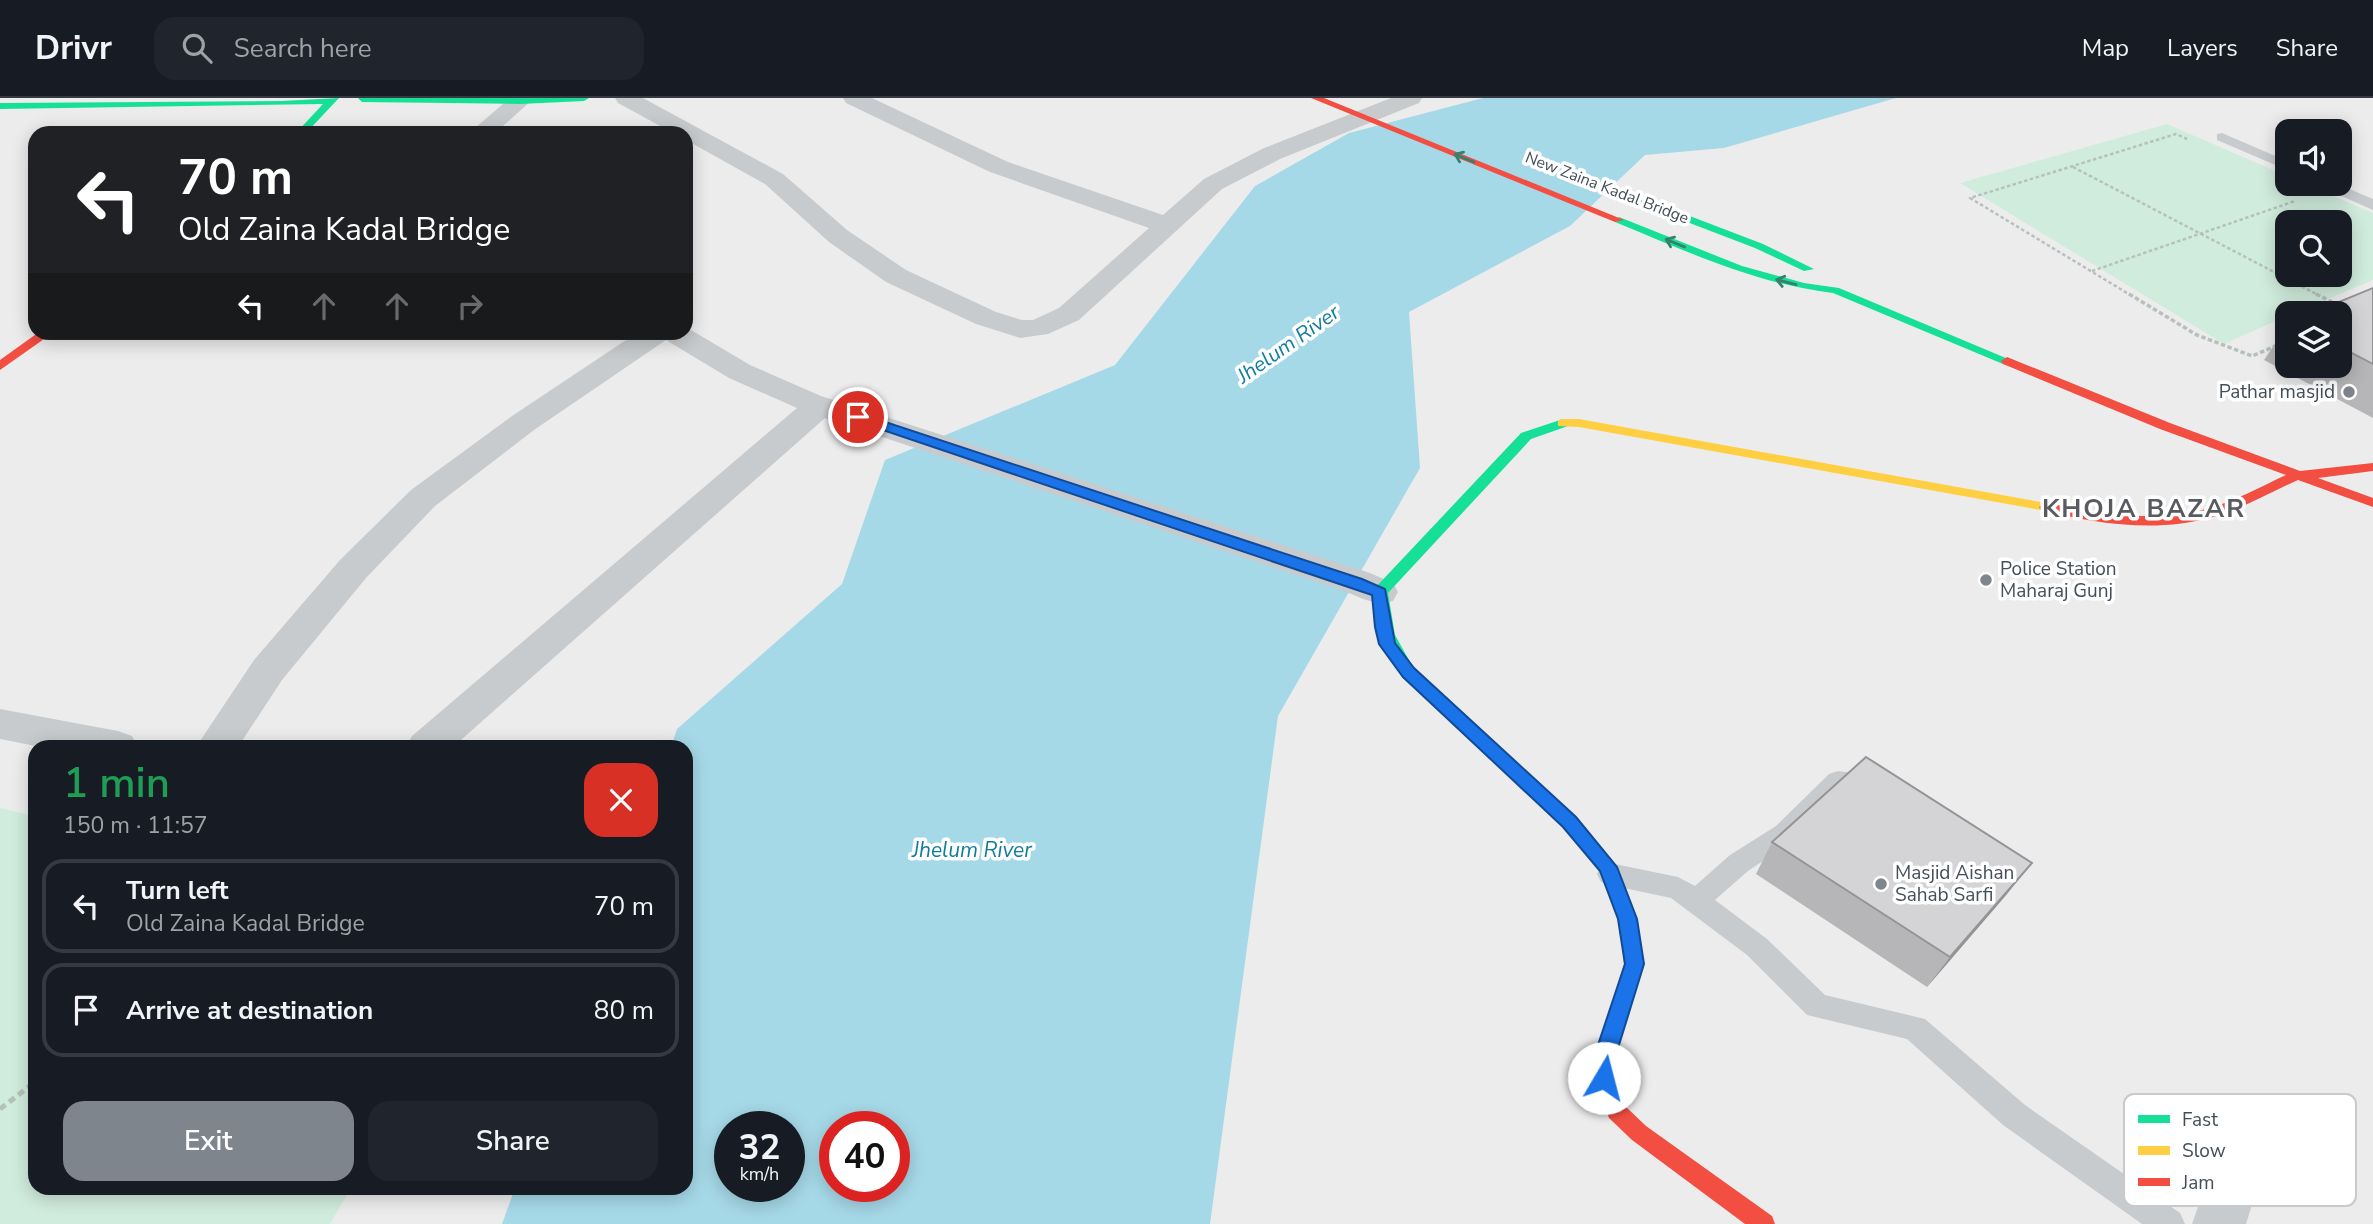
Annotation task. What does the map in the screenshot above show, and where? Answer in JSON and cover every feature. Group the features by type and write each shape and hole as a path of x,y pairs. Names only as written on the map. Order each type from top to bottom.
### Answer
{"street":[{"path":"359,102 584,98"},
{"path":"626,98 677,126"},
{"path":"855,98 999,167 1166,225"},
{"name":"New Zaina Kadal Bridge","path":"1316,98 1738,268 1802,286 1835,290"},
{"path":"1373,98 1411,105"},
{"path":"0,106 333,99"},
{"path":"308,126 333,99"},
{"path":"490,126 520,101"},
{"path":"693,135 774,179 821,223 869,260 896,276 986,318 1020,329 1038,328 1069,314 1213,184 1241,168 1411,105"},
{"name":"New Zaina Kadal Bridge","path":"1630,197 1759,246 1813,272 1835,290"},
{"path":"1835,290 2165,426 2373,503"},
{"path":"0,366 37,340"},
{"path":"221,740 268,670 353,569 423,498 523,423 646,340"},
{"path":"686,340 708,355 818,407 858,417 1368,587"},
{"path":"434,740 818,407"},
{"path":"1368,587 1526,436 1560,423 1593,425 2118,520 2174,520 2211,513 2296,475 2373,467"},
{"path":"1368,587 1387,644 1408,673 1570,822 1610,874 1627,919 1634,964 1609,1045 1604,1078 1616,1111 1639,1133 1764,1224"},
{"path":"3,728 76,740"},
{"path":"2219,1224 2225,1206"}],"lane":[{"path":"2222,137 2275,161"},
{"path":"2352,196 2373,205"},
{"path":"1696,901 1739,863 1785,833 1838,781 1891,784"},
{"path":"1610,874 1678,888 1757,947 1817,1006 1915,1028 2014,1115 2124,1192"},
{"path":"2143,1206 2169,1224"}],"path":[{"path":"2188,140 2176,134 1970,198 2197,335 2252,356 2275,346"},
{"path":"2071,166 2330,301"},
{"path":"2091,272 2307,197"},
{"path":"0,1109 28,1088"}],"green space":[{"path":"2167,124 2275,171 2275,196 2333,196 2373,213 2373,280 2323,301 2275,301 2275,321 2224,344 1960,183"},
{"path":"0,808 28,814 28,1195 347,1195 330,1224 0,1224"}],"water":[{"name":"Jhelum River","path":"1483,98 1896,98 1724,148 1645,155 1570,226 1409,312 1420,468 1278,716 1210,1224 502,1224 512,1195 693,1195 693,740 673,740 677,729 842,584 885,460 1115,365 1255,186 1349,133"}],"building":[{"path":"2373,288 2373,364 2352,353 2352,301 2341,301"},
{"name":"Masjid Aishan Sahab Sarfi","path":"1866,757 2032,863 1950,957 1772,842"}],"traffic: fast":[{"path":"308,126 334,98"},
{"path":"362,99 520,101 584,98"},
{"path":"0,106 281,104 332,101"},
{"path":"1644,202 1759,246 1808,269"},
{"path":"1619,220 1738,268 1803,286 1835,290 2007,361"},
{"path":"1563,423 1526,436 1380,592 1381,604 1388,635 1408,673 1570,822 1607,867 1627,919 1633,954"}],"traffic: slow":[{"path":"1563,423 1579,423 2046,507"}],"traffic: jam":[{"path":"1316,98 1619,220"},
{"path":"0,366 37,340"},
{"path":"2007,361 2165,426 2373,503"},
{"path":"2046,507 2118,520 2174,520 2211,513 2296,476 2373,467"},
{"path":"1633,954 1634,964 1609,1045 1604,1078 1616,1111 1639,1133 1764,1224"}],"place":[{"name":"Pathar masjid","path":"2349,392"},
{"name":"Police Station Maharaj Gunj","path":"1986,580"},
{"name":"Masjid Aishan Sahab Sarfi","path":"1881,884"}],"district":[{"name":"KHOJA BAZAR","path":"2144,508"}],"route":[{"path":"858,417 1357,582 1380,592 1382,627 1387,644 1408,673 1570,822 1607,867 1627,919 1634,964 1609,1045 1604,1078"}]}
